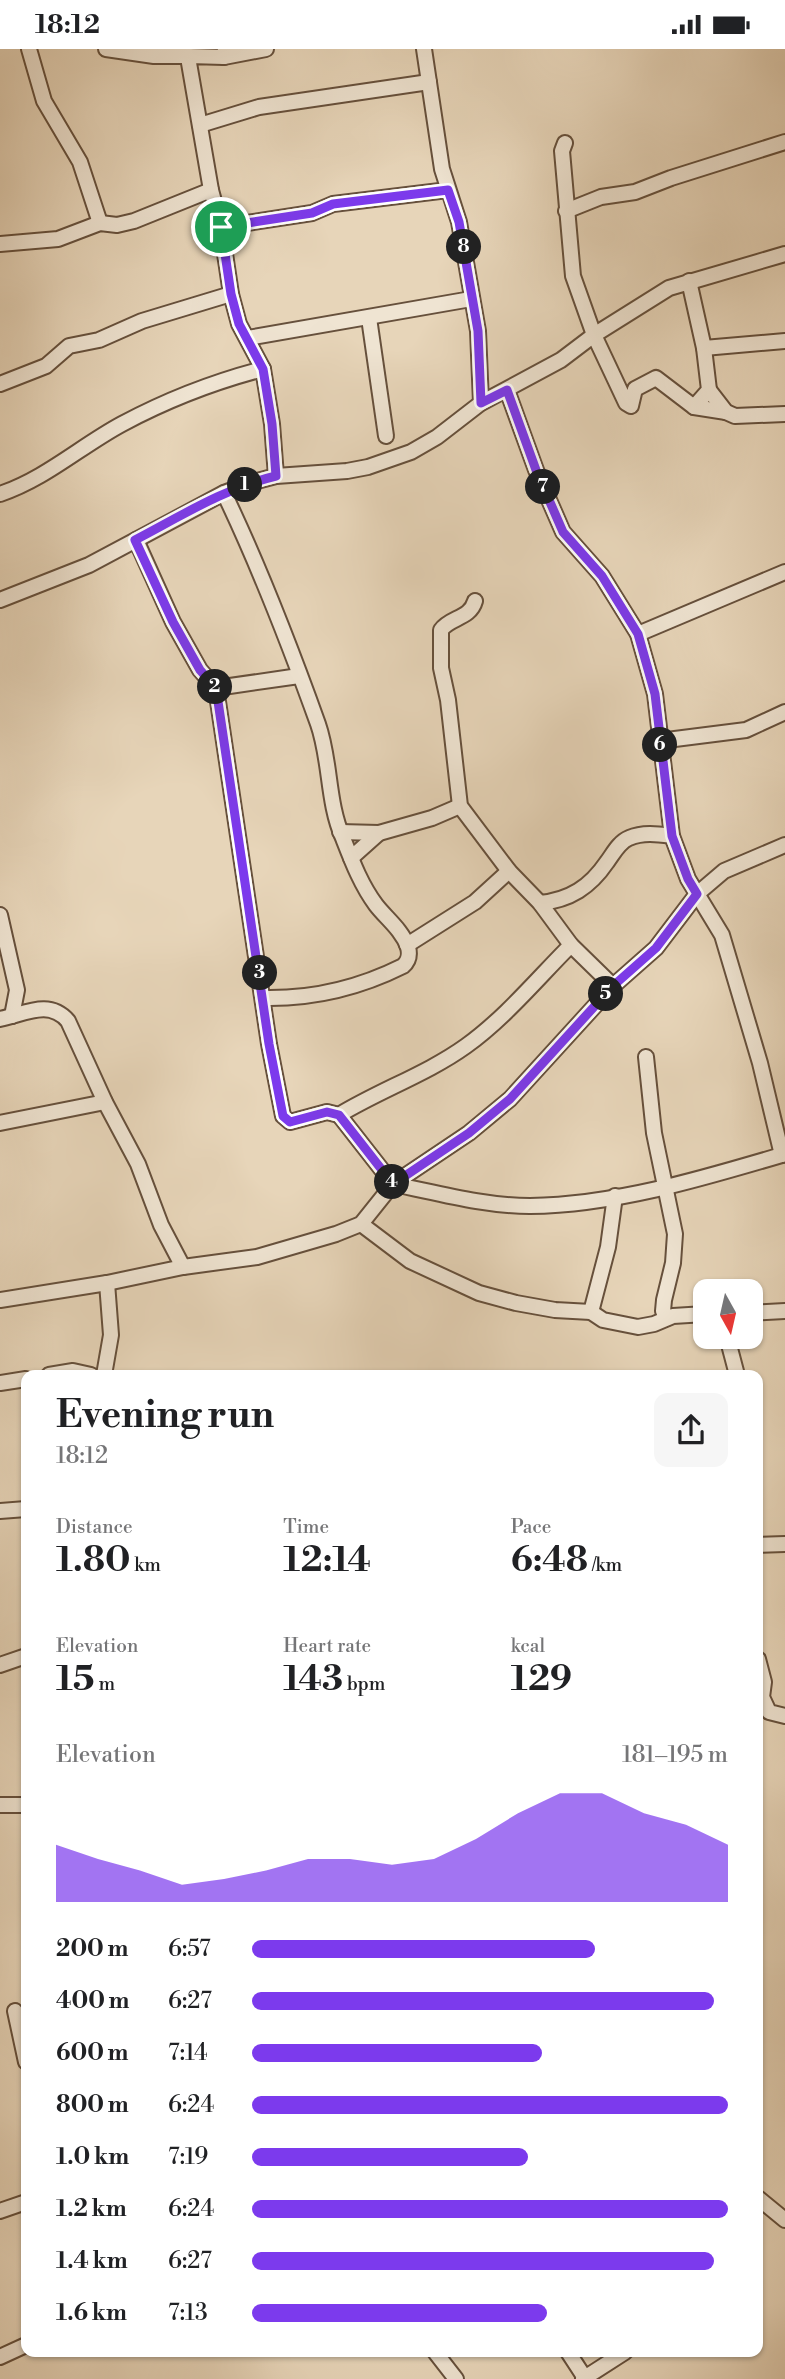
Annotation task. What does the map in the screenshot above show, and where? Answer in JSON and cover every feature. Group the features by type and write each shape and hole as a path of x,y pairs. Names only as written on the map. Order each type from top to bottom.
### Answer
{"street":[{"path":"29,49 44,101 80,162 100,223"},
{"path":"106,49 154,56 189,56 266,49"},
{"path":"424,49 442,169 459,222 478,331 481,403"},
{"path":"189,56 231,294 239,324 263,369 272,424 276,476"},
{"path":"200,125 259,107 429,82"},
{"path":"566,211 601,197 635,192 785,142"},
{"path":"565,143 562,151 573,276 594,335 626,403 631,406 635,389 656,379 694,407 742,417 785,414"},
{"path":"0,244 58,239 100,223 117,226 211,190"},
{"path":"221,227 312,213 333,204 448,190"},
{"path":"0,600 89,565 224,493 253,482 276,476 347,471 368,467 411,452 437,437 481,403 561,360 594,335 669,288 785,254"},
{"path":"689,281 704,348 709,390 726,412"},
{"path":"0,384 46,366 69,346 99,340 142,321 231,294"},
{"path":"248,338 471,299"},
{"path":"369,318 386,436"},
{"path":"704,348 785,341"},
{"path":"0,494 58,465 120,425 178,397 218,381 263,369"},
{"path":"135,540 173,622 200,670 216,688 269,1044 283,1116 290,1122 327,1112 339,1115 393,1184 510,1205 561,1204 615,1196 665,1186 784,1154 761,1063 723,935 688,879 672,836 655,694 638,634 602,576 563,532 536,470 507,390"},
{"path":"694,407 709,390"},
{"path":"224,493 255,558 318,725 332,807 340,832 369,895 407,945 409,955 408,962 359,986 308,996 264,998"},
{"path":"638,634 785,572"},
{"path":"475,601 469,613 443,626 441,630 441,668 448,700 460,806 509,871 540,903 571,945 613,986"},
{"path":"216,688 299,676"},
{"path":"659,741 746,730 785,712"},
{"path":"340,832 379,833 432,818 460,806"},
{"path":"351,858 379,833"},
{"path":"540,903 555,901 583,889 597,877 615,850 627,839 648,833 672,836"},
{"path":"0,1300 107,1283 183,1267 257,1257 361,1224 393,1184 469,1133 510,1099 613,986 656,948 697,894 724,871 772,848 785,845"},
{"path":"407,945 475,902 509,871"},
{"path":"0,915 17,991 6,1018"},
{"path":"339,1115 466,1046 488,1028 571,945"},
{"path":"6,1018 41,1008 62,1013 68,1021 105,1102 138,1164 161,1225 183,1267"},
{"path":"646,1057 654,1133 676,1234 673,1263 664,1300 663,1311 667,1318"},
{"path":"0,1123 105,1102"},
{"path":"592,1312 608,1247 615,1196"},
{"path":"361,1224 410,1261 479,1293 529,1306 592,1312 603,1320 638,1327 693,1313"},
{"path":"105,1370 111,1335 107,1283"},
{"path":"763,1312 785,1311"},
{"path":"730,1349 736,1370"},
{"path":"0,1383 21,1380"},
{"path":"0,1511 21,1509"},
{"path":"763,1545 785,1544"},
{"path":"0,1665 21,1658"},
{"path":"763,1699 769,1712 785,1716"},
{"path":"0,1805 21,1805"},
{"path":"15,2011 21,2039"},
{"path":"763,2202 785,2220"},
{"path":"0,2211 21,2204"},
{"path":"0,2357 21,2347"},
{"path":"439,2357 456,2379"},
{"path":"571,2357 584,2379 617,2357"}],"route":[{"path":"448,190 459,222 478,331 481,403 507,390 527,448 563,532 602,576 638,634 655,694 672,836 688,879 697,894 656,948 613,986 510,1099 469,1133 393,1184 339,1115 327,1112 290,1122 283,1116 269,1044 216,688 200,670 173,622 135,540 224,493 276,476 272,424 263,369 239,324 231,294 221,227 312,213 333,204 448,190"}]}
